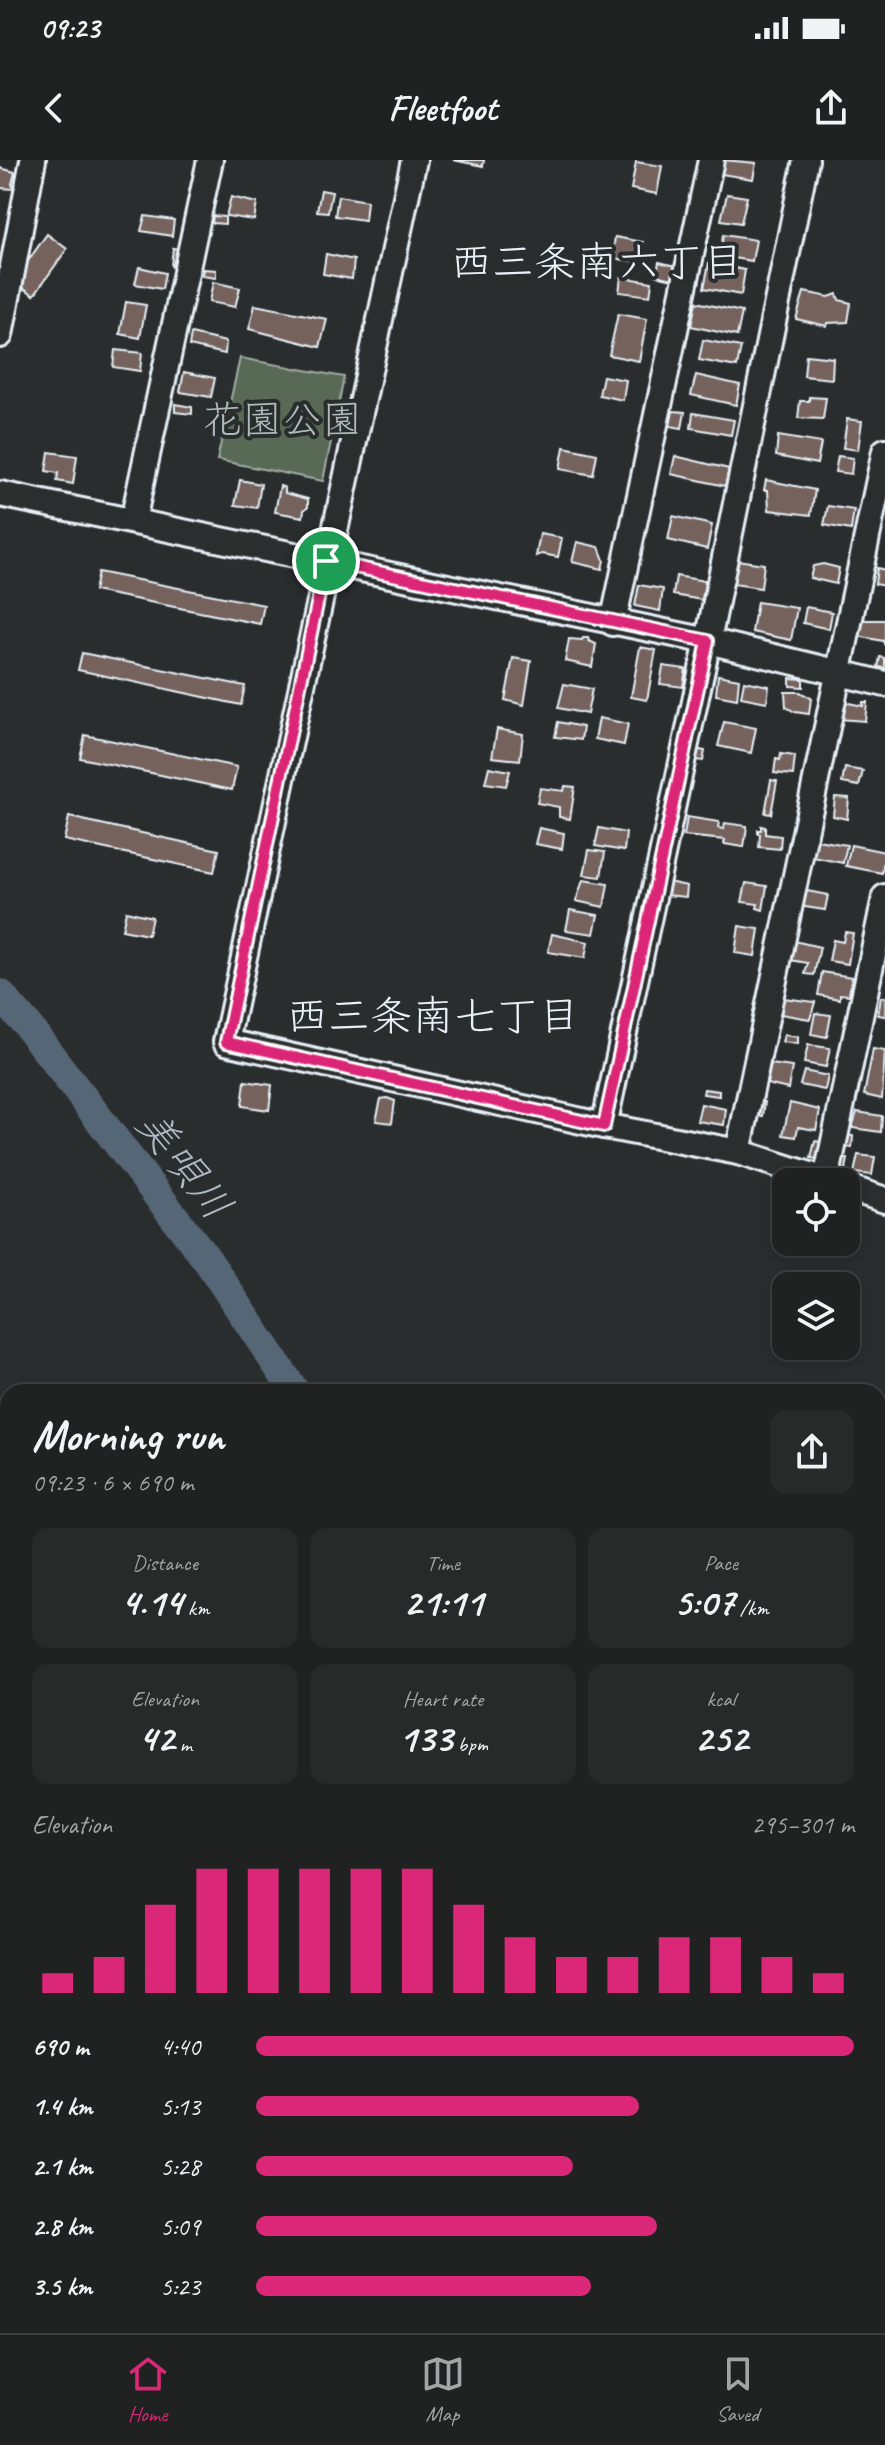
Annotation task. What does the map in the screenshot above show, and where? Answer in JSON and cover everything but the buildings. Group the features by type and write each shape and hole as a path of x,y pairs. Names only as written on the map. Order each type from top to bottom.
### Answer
{"street":[{"path":"0,335 33,160"},
{"path":"133,521 210,160"},
{"path":"414,160 326,561 226,1042 604,1126 738,1152 788,1168"},
{"path":"613,623 711,160"},
{"path":"604,1126 708,641 806,160"},
{"path":"738,1152 885,451"},
{"path":"0,494 708,641 885,684"},
{"path":"838,1168 885,897"},
{"path":"860,1192 885,1200"}],"green space":[{"name":"花園公園","path":"240,358 344,377 323,481 217,460"}],"waterway":[{"name":"美唄川","path":"0,994 208,1261 290,1384"}],"district":[{"name":"西三条南六丁目","path":"597,261"},
{"name":"西三条南七丁目","path":"433,1015"}],"route":[{"path":"326,561 708,641 604,1126 226,1042 326,561"}]}
